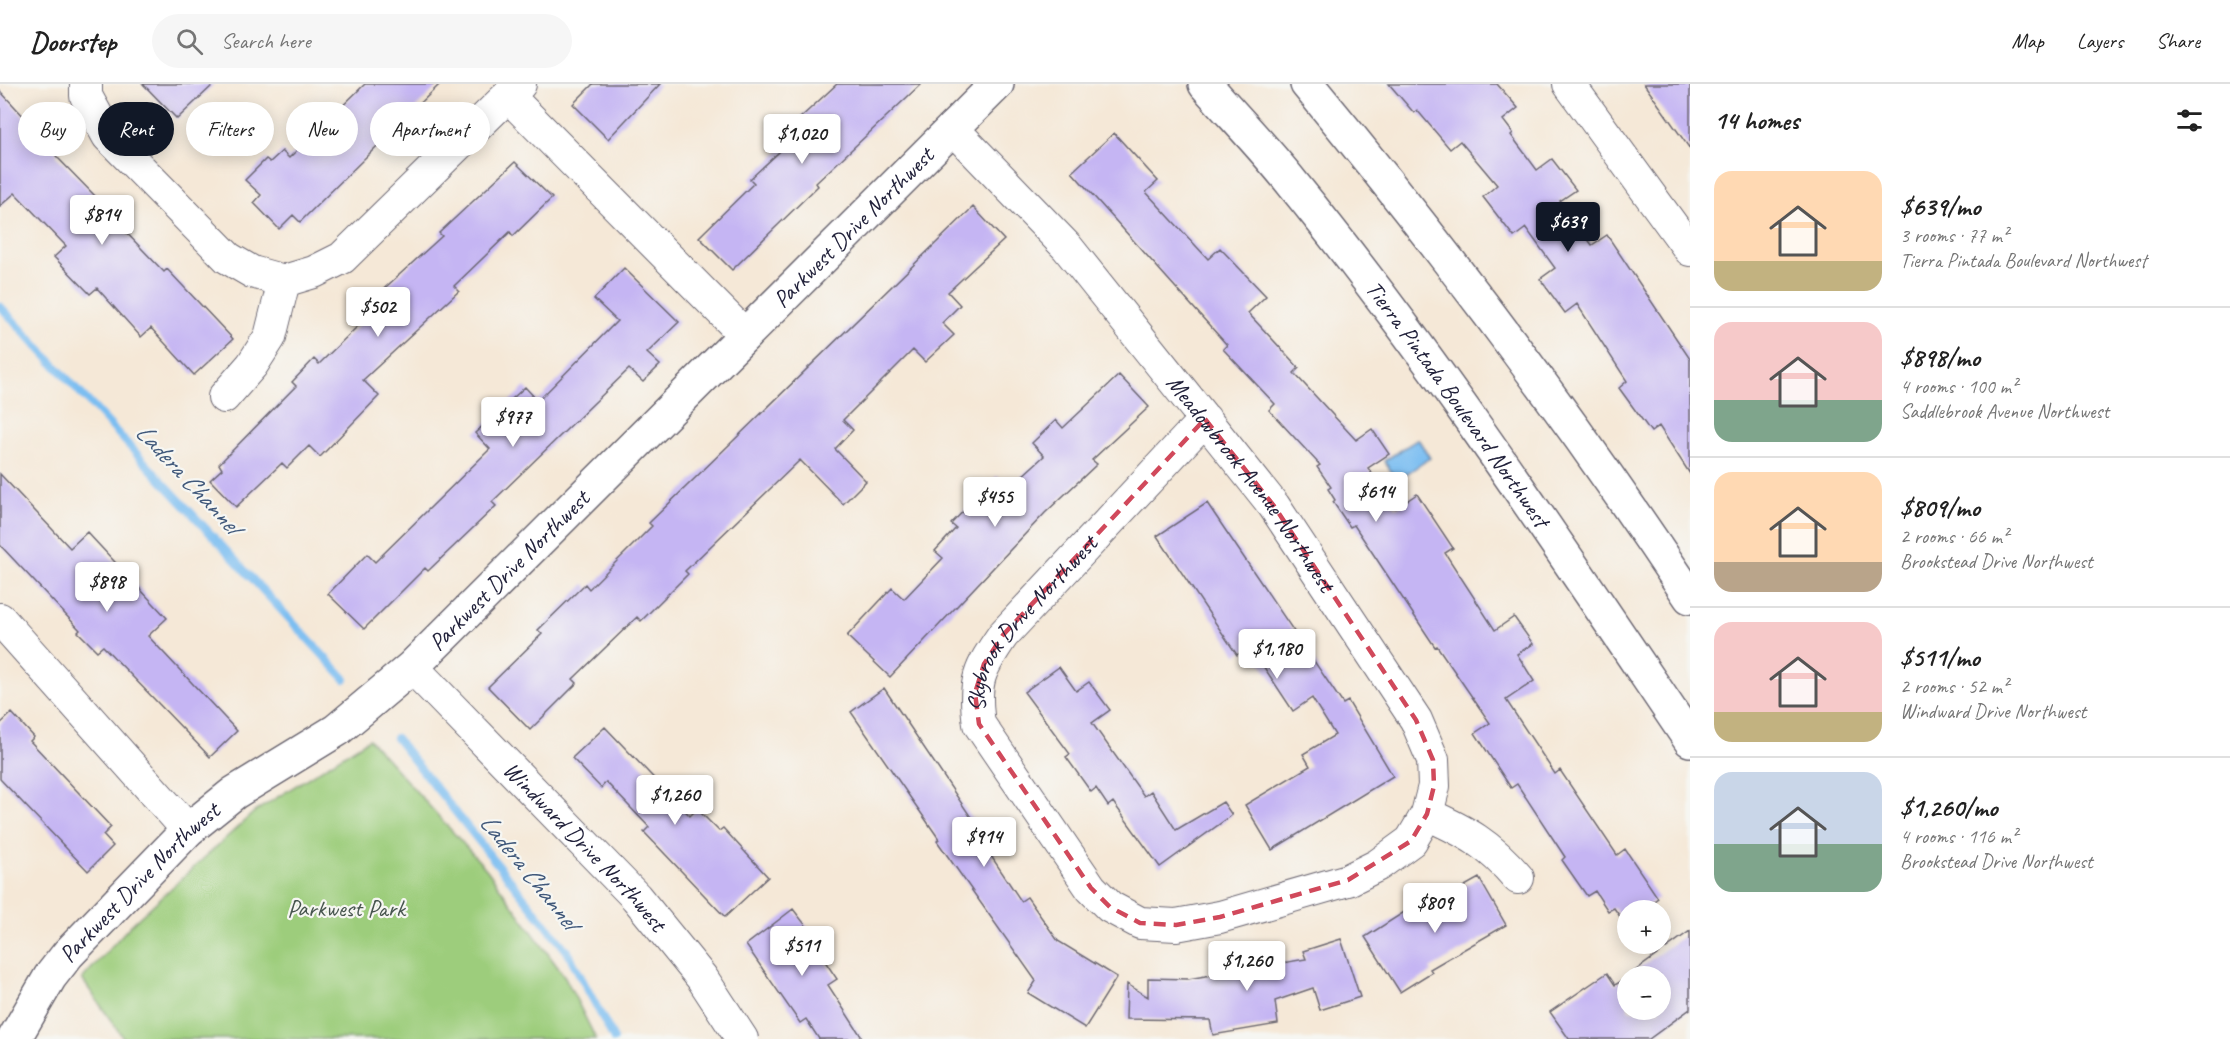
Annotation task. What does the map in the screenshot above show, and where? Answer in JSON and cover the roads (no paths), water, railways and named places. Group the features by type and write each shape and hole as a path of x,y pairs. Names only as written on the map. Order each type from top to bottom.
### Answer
{"main road":[{"name":"Parkwest Drive Northwest","path":"14,1039 50,977 68,954 188,830 234,793 337,730 412,667 997,84"},
{"name":"Tierra Pintada Boulevard Northwest","path":"1205,84 1292,182 1406,331 1511,476 1690,740"},
{"path":"1307,84 1476,294 1571,424 1690,597"}],"street":[{"path":"1569,84 1690,250"},
{"path":"86,90 108,136 228,258 252,272 284,281 314,272 342,258 514,90 744,334"},
{"name":"Meadowbrook Avenue Northwest","path":"952,128 1068,247 1274,506 1416,720 1432,760 1434,786 1427,814 1411,841 1378,865 1348,880 1220,918 1176,925 1140,922"},
{"path":"224,397 252,365 270,338 284,281"},
{"name":"Skybrook Drive Northwest","path":"1140,922 1110,907 1091,888 979,724 975,693 984,664 1003,635 1205,419"},
{"path":"0,619 188,830"},
{"name":"Windward Drive Northwest","path":"412,667 636,897 702,978 742,1039"},
{"path":"1427,814 1467,832 1497,854 1518,878"}],"water":[{"path":"1418,439 1430,458 1397,480 1384,461"}],"waterway":[{"name":"Ladera Channel","path":"0,306 345,679"},
{"name":"Ladera Channel","path":"396,738 567,951 614,1039"}],"park label":[{"name":"Parkwest Park","path":"346,908"}]}
